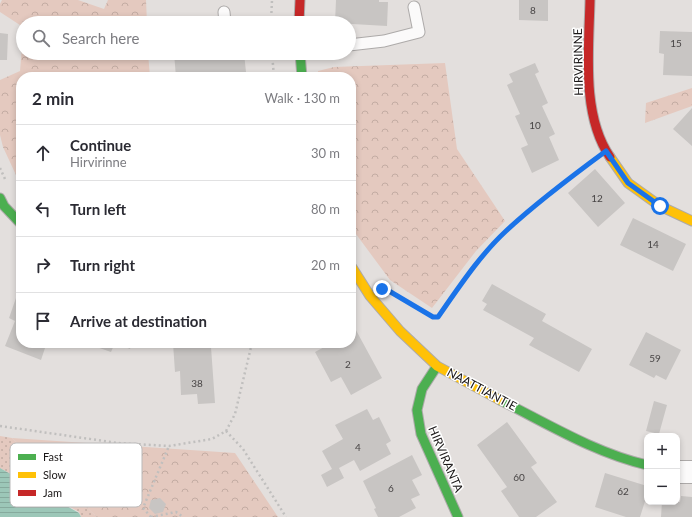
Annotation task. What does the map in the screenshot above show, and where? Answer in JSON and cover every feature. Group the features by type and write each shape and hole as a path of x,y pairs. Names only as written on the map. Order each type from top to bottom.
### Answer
{"street":[{"path":"299,16 300,0"},
{"name":"HIRVIRINNE","path":"590,0 589,94 596,125 606,151 628,183 660,206 692,221"},
{"path":"301,60 302,72"},
{"path":"0,198 4,206 16,219"},
{"name":"NAATTIANTIE","path":"356,274 370,296 400,331 437,366 594,447 630,461 644,464"},
{"name":"HIRVIRANTA","path":"437,366 422,389 417,410 421,434 458,517"},
{"path":"680,472 692,472"}],"lane":[{"path":"356,44 384,41 419,32 414,7"}],"path":[{"path":"271,16 272,0"},
{"path":"273,60 274,72"},
{"path":"402,299 433,317 438,317 484,255 506,231 553,191 606,151"},
{"path":"142,444 169,446 212,439 226,431 235,414 251,348"},
{"path":"0,426 118,443"},
{"path":"226,431 243,449 286,517"},
{"path":"169,446 143,508 151,517 176,512 183,517"}],"green space":[{"path":"2,0 78,0 104,9 108,0 146,0 147,16 16,16 16,22 0,12 0,4"},
{"path":"21,60 149,60 150,72 18,72 20,71"},
{"path":"445,63 457,149 505,221 476,251 432,308 390,280 356,234 356,72 318,72 334,67"},
{"path":"16,73 16,175 3,147 0,135 0,80"},
{"path":"692,88 692,106 645,123 646,103"},
{"path":"0,436 12,438 17,443 10,443 10,474 0,468"},
{"path":"12,438 86,443 17,443"},
{"path":"142,447 235,453 278,517 97,517 86,507 142,507"},
{"path":"70,507 86,507 97,517 81,517 79,512"}],"shaded area":[{"path":"0,468 10,474 10,507 68,507 79,513 81,517 0,517"}],"building":[{"path":"336,0 379,0 379,2 388,2 387,26 356,24 356,16 335,16"},
{"path":"519,0 548,0 548,21 519,20"},
{"path":"660,31 692,32 692,76 663,75 664,54 659,53"},
{"path":"0,33 8,34 7,60 0,60"},
{"path":"175,60 245,60 246,72 176,72"},
{"path":"535,63 539,72 535,74 548,103 542,106 555,134 549,137 559,160 532,173 521,148 528,145 515,116 520,114 507,85 513,82 509,74"},
{"path":"692,108 692,146 673,129"},
{"path":"595,169 625,203 598,227 568,193"},
{"path":"633,218 686,244 673,271 620,245"},
{"path":"492,284 546,314 542,321 592,349 579,372 529,345 534,338 483,310 487,304 482,301"},
{"path":"16,298 16,348 45,348 41,360 5,346 15,321 9,318"},
{"path":"356,330 382,378 351,395 341,377 331,382 315,352 322,348 356,348"},
{"path":"646,332 681,350 666,380 656,375 654,378 629,365"},
{"path":"99,348 113,348 111,352"},
{"path":"173,348 211,348 215,403 198,404 197,394 181,395 180,371 175,372"},
{"path":"654,401 667,405 659,433 646,431"},
{"path":"367,409 373,420 379,417 391,441 386,444 391,454 360,471 354,460 339,468 344,478 327,487 321,475 332,469 322,451 343,439 335,425"},
{"path":"507,422 537,463 531,467 557,502 536,517 519,517 501,491 507,487 477,445"},
{"path":"412,455 422,475 412,480 420,495 411,499 416,508 399,517 378,517 374,509 376,508 363,481"},
{"path":"605,473 644,485 644,504 640,517 626,517 595,507"},
{"path":"681,496 692,497 692,517 661,517 662,505 680,505"},
{"path":"160,498 166,504 163,512 155,514 149,508 151,500"}],"traffic: fast":[{"path":"301,60 302,72"},
{"path":"0,198 4,206 16,219"},
{"path":"437,366 422,389 417,410 421,434 458,517"},
{"path":"500,400 590,445 628,460 644,464"}],"traffic: slow":[{"path":"610,157 628,183 660,206 692,221"},
{"path":"356,274 370,296 400,331 437,366 500,400"}],"traffic: jam":[{"path":"299,16 300,0"},
{"path":"590,0 588,60 591,102 594,122 610,157"}],"route":[{"path":"382,289 389,291 433,317 438,317 484,255 506,231 553,191 606,151 628,183 660,206"}]}
